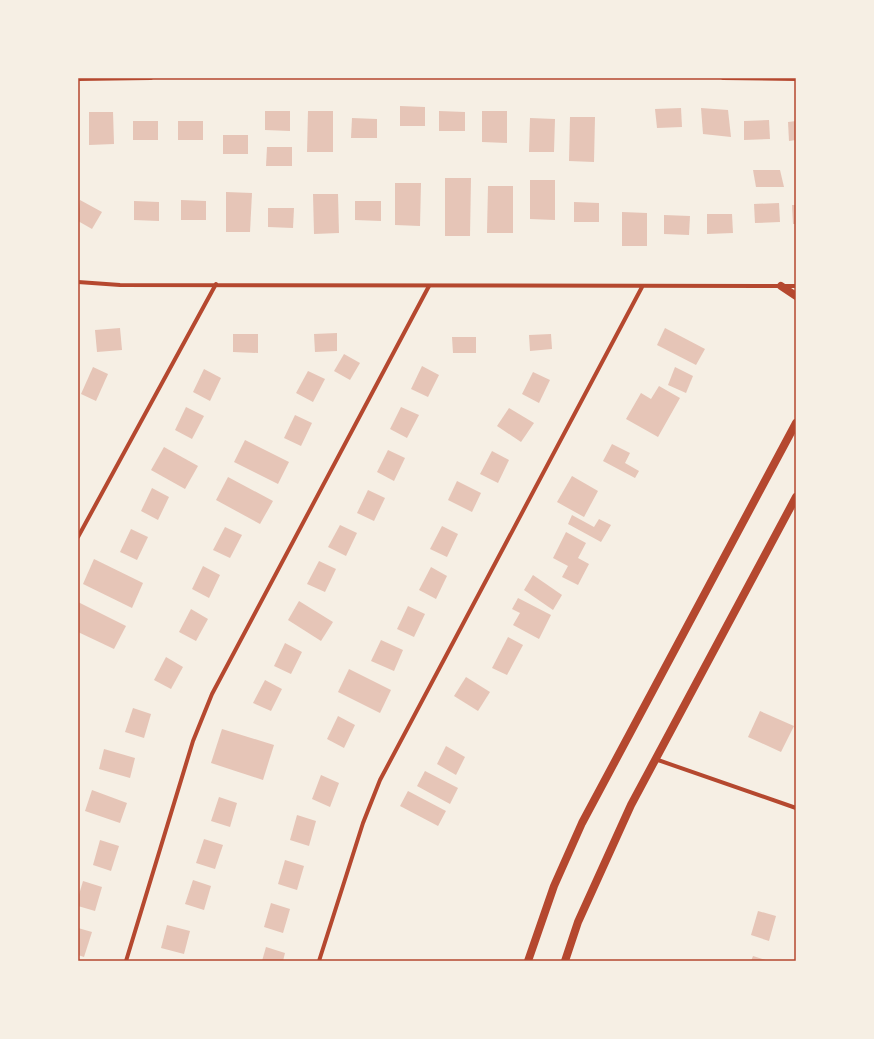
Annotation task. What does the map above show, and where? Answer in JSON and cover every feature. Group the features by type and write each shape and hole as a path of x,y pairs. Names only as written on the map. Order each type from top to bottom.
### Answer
{"main road":[{"path":"781,286 796,296"},
{"path":"528,961 554,886 582,823 796,423"},
{"path":"565,961 578,922 601,867 655,759 796,497"}],"street":[{"path":"78,79 151,78"},
{"path":"723,78 796,79"},
{"path":"78,282 120,285 216,284 642,287 796,286"},
{"path":"78,537 216,284"},
{"path":"126,961 193,741 212,694 429,286"},
{"path":"319,961 363,823 380,780 642,287"},
{"path":"655,759 796,808"}],"building":[{"path":"400,106 425,107 425,126 400,126"},
{"path":"681,108 682,127 657,128 655,109"},
{"path":"701,108 728,110 731,137 703,134"},
{"path":"265,111 290,111 290,131 265,130"},
{"path":"308,111 333,111 333,152 307,152"},
{"path":"439,111 465,112 465,131 439,131"},
{"path":"482,111 507,111 507,143 482,142"},
{"path":"89,112 113,112 114,144 89,145"},
{"path":"570,117 595,117 594,162 569,161"},
{"path":"352,118 377,119 377,138 351,138"},
{"path":"530,118 555,119 554,152 529,152"},
{"path":"769,120 770,139 744,140 744,121"},
{"path":"133,121 158,121 158,140 133,140"},
{"path":"178,121 203,121 203,140 178,140"},
{"path":"796,121 796,140 789,141 788,122"},
{"path":"223,135 248,135 248,154 223,154"},
{"path":"267,147 292,147 292,166 266,166"},
{"path":"753,170 780,170 784,187 756,187"},
{"path":"445,178 471,178 470,236 445,236"},
{"path":"530,180 555,180 555,220 530,219"},
{"path":"395,183 421,183 420,226 395,225"},
{"path":"488,186 513,186 513,233 487,233"},
{"path":"226,192 252,193 250,232 226,232"},
{"path":"313,194 338,194 339,233 314,234"},
{"path":"80,200 102,212 92,229 78,221"},
{"path":"181,200 206,201 206,220 181,220"},
{"path":"134,201 159,202 159,221 134,220"},
{"path":"355,201 381,201 381,221 355,220"},
{"path":"574,202 599,203 599,222 574,222"},
{"path":"779,203 780,222 755,223 754,204"},
{"path":"792,205 796,205 796,224 793,224"},
{"path":"268,208 294,208 293,228 268,227"},
{"path":"622,212 647,213 647,246 622,246"},
{"path":"707,214 732,214 733,233 707,234"},
{"path":"664,215 690,216 689,235 664,234"},
{"path":"120,328 122,350 97,352 95,330"},
{"path":"665,328 705,349 696,365 657,345"},
{"path":"337,333 337,351 315,352 314,334"},
{"path":"233,334 258,334 258,353 233,352"},
{"path":"551,334 552,349 530,351 529,335"},
{"path":"452,337 476,337 476,353 453,353"},
{"path":"344,354 360,363 350,380 334,371"},
{"path":"422,366 439,375 428,397 411,389"},
{"path":"93,367 108,374 96,401 81,394"},
{"path":"675,367 693,376 686,393 668,385"},
{"path":"204,369 221,378 210,401 193,392"},
{"path":"308,371 325,379 313,402 296,393"},
{"path":"533,372 550,380 539,403 522,394"},
{"path":"659,386 680,398 658,437 626,419 641,393 651,399"},
{"path":"186,407 204,416 192,439 175,430"},
{"path":"401,407 419,415 407,438 390,429"},
{"path":"509,408 534,423 521,442 497,426"},
{"path":"295,415 312,423 301,446 284,438"},
{"path":"245,440 289,462 278,484 234,462"},
{"path":"612,444 630,453 625,463 639,471 635,478 603,461"},
{"path":"164,447 198,466 185,489 151,470"},
{"path":"388,450 405,458 394,481 377,472"},
{"path":"492,451 509,460 498,483 480,474"},
{"path":"572,476 598,491 584,517 557,502"},
{"path":"228,477 273,501 260,524 216,500"},
{"path":"457,481 481,493 472,512 448,500"},
{"path":"152,488 169,497 158,520 141,511"},
{"path":"368,490 385,498 374,521 357,513"},
{"path":"572,515 594,527 599,519 611,525 601,542 568,524"},
{"path":"340,525 357,533 346,556 328,547"},
{"path":"442,526 458,534 447,557 430,549"},
{"path":"225,527 242,535 230,558 213,550"},
{"path":"131,529 148,537 137,560 120,552"},
{"path":"566,532 586,543 578,558 589,564 578,585 562,577 568,566 553,558"},
{"path":"94,559 143,583 132,608 83,584"},
{"path":"319,561 336,569 325,592 307,584"},
{"path":"203,566 220,575 209,598 192,589"},
{"path":"431,567 447,576 436,599 419,590"},
{"path":"533,575 562,595 553,610 524,590"},
{"path":"518,598 551,615 539,639 513,625 520,613 512,609"},
{"path":"299,601 333,622 321,641 288,620"},
{"path":"78,602 126,626 114,649 78,632"},
{"path":"408,606 425,614 414,637 397,629"},
{"path":"191,609 208,619 196,641 179,632"},
{"path":"508,637 523,645 507,675 492,668"},
{"path":"381,640 403,650 394,671 371,661"},
{"path":"285,643 302,652 291,674 274,666"},
{"path":"166,657 183,667 171,689 154,680"},
{"path":"349,669 391,690 380,713 338,692"},
{"path":"466,677 490,692 478,711 454,696"},
{"path":"265,680 282,689 271,711 253,703"},
{"path":"133,708 151,714 144,738 125,732"},
{"path":"760,711 794,726 781,752 748,737"},
{"path":"338,716 355,725 344,748 327,739"},
{"path":"222,729 274,745 263,780 211,763"},
{"path":"446,746 465,757 456,775 437,764"},
{"path":"104,749 135,758 130,778 99,769"},
{"path":"425,771 458,788 450,804 417,786"},
{"path":"321,775 339,783 330,807 312,799"},
{"path":"92,790 127,803 120,823 85,811"},
{"path":"408,791 446,811 438,826 400,806"},
{"path":"219,797 237,803 230,827 211,821"},
{"path":"297,815 316,821 309,846 290,840"},
{"path":"204,839 223,845 215,869 196,863"},
{"path":"100,840 119,846 111,871 93,865"},
{"path":"285,860 304,866 297,890 278,884"},
{"path":"193,880 211,886 204,910 185,904"},
{"path":"83,881 102,887 95,911 78,906 78,898"},
{"path":"271,903 290,909 283,933 264,927"},
{"path":"758,911 776,916 769,941 751,935"},
{"path":"167,925 190,931 184,954 161,948"},
{"path":"78,928 92,932 84,957 78,955"},
{"path":"266,947 285,953 283,961 262,961"},
{"path":"753,956 769,961 751,961"}]}
